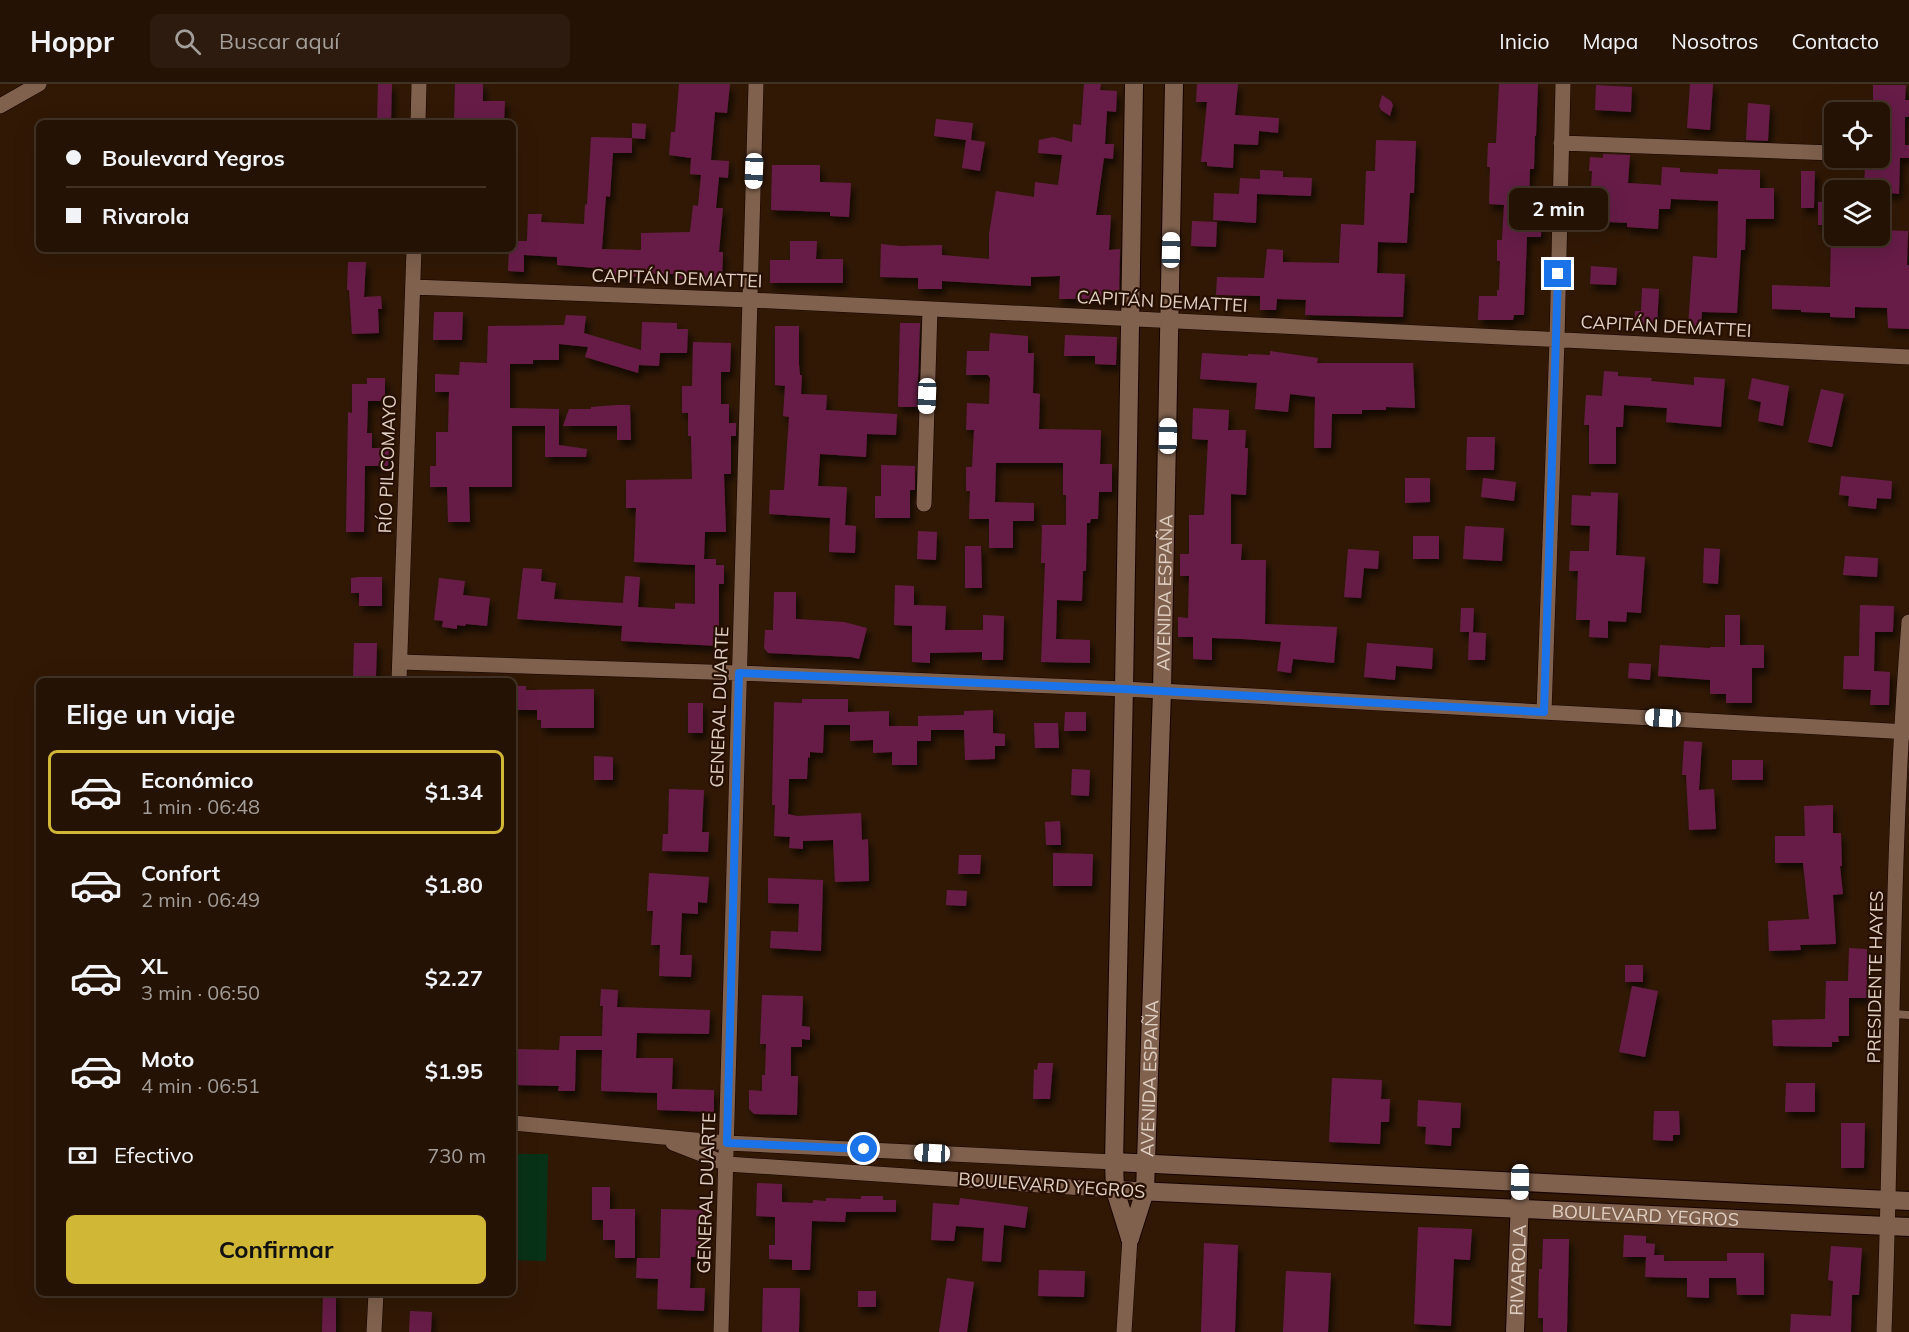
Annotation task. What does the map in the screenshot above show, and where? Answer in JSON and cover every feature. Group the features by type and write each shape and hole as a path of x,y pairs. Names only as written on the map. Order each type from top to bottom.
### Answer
{"street":[{"path":"0,106 39,84"},
{"path":"418,120 419,84"},
{"name":"GENERAL DUARTE","path":"721,1332 756,84"},
{"name":"AVENIDA ESPAÑA","path":"1130,1238 1115,1190 1114,1162 1134,84"},
{"name":"AVENIDA ESPAÑA","path":"1130,1238 1145,1191 1162,691 1174,84"},
{"path":"1544,712 1563,84"},
{"path":"1561,143 1824,153"},
{"name":"RÍO PILCOMAYO","path":"399,678 414,252"},
{"name":"CAPITÁN DEMATTEI","path":"413,287 750,300 1909,357"},
{"path":"924,504 930,309"},
{"name":"PRESIDENTE HAYES","path":"1884,1332 1889,1200 1901,1015 1909,622"},
{"path":"400,662 1124,689 1905,732"},
{"path":"516,1123 659,1138"},
{"name":"BOULEVARD YEGROS","path":"659,1138 1909,1201"},
{"name":"BOULEVARD YEGROS","path":"659,1138 727,1164 1115,1190 1909,1227"},
{"name":"RIVAROLA","path":"1515,1332 1520,1182"},
{"path":"1124,1332 1130,1238"},
{"path":"374,1332 376,1296"}],"green space":[{"path":"516,1154 548,1154 546,1261 516,1260"}],"building":[{"path":"378,84 392,84 391,120 377,120"},
{"path":"455,84 483,84 483,101 505,101 504,120 454,120"},
{"path":"679,84 730,84 727,113 715,112 711,160 729,161 728,178 719,177 716,208 723,208 719,252 723,252 722,280 673,279 674,274 640,274 640,277 608,276 608,269 557,265 557,257 524,255 524,272 508,271 509,252 516,252 516,241 527,241 528,214 542,214 541,222 584,224 591,137 632,138 632,153 613,153 610,197 606,196 602,249 641,250 641,233 690,232 693,205 698,206 701,175 690,174 691,158 669,155 671,132 675,132"},
{"path":"1084,84 1101,84 1100,90 1117,91 1116,112 1107,111 1105,144 1114,144 1113,159 1104,158 1096,215 1111,215 1109,250 1120,249 1119,299 1059,299 1060,276 1031,277 1031,286 942,281 942,289 918,289 918,278 880,277 881,244 942,245 942,255 989,259 989,234 996,191 1034,197 1035,182 1058,185 1062,155 1038,153 1039,140 1053,137 1072,142 1073,124 1081,125"},
{"path":"1197,84 1238,84 1235,115 1279,118 1278,133 1259,131 1258,145 1234,144 1233,168 1207,166 1207,162 1201,162 1207,102 1196,102"},
{"path":"1499,84 1538,84 1534,169 1530,169 1529,206 1542,207 1541,237 1527,237 1524,315 1514,315 1513,320 1478,320 1479,296 1497,296 1497,290 1499,290 1500,261 1497,261 1497,240 1502,240 1504,205 1489,204 1490,167 1487,167 1488,143 1496,143"},
{"path":"1690,84 1713,84 1710,130 1687,128"},
{"path":"1596,85 1632,87 1631,112 1595,110"},
{"path":"1873,85 1906,85 1905,100 1909,100 1909,117 1905,117 1905,145 1909,145 1909,158 1900,158 1899,194 1890,193 1890,180 1864,180 1865,168 1890,168 1890,102 1873,102"},
{"path":"1382,95 1393,105 1390,116 1379,106"},
{"path":"1748,103 1770,105 1768,141 1746,140"},
{"path":"936,119 973,123 971,140 985,142 980,171 962,168 966,140 934,136"},
{"path":"632,123 646,124 645,139 632,138"},
{"path":"1376,140 1416,141 1414,193 1410,193 1407,243 1378,242 1377,273 1405,274 1403,317 1305,315 1306,300 1277,299 1276,310 1260,310 1260,296 1216,295 1217,277 1264,278 1267,249 1283,250 1283,262 1339,263 1341,224 1364,225 1366,171 1375,171"},
{"path":"1603,154 1630,155 1628,183 1661,185 1662,167 1680,168 1680,172 1718,174 1718,169 1760,170 1760,188 1774,188 1774,219 1746,219 1745,250 1741,250 1737,313 1702,312 1701,328 1688,327 1693,256 1717,258 1718,201 1671,199 1670,209 1659,209 1658,229 1627,227 1627,223 1591,221 1593,190 1591,190 1592,171 1589,171 1590,157 1603,158"},
{"path":"772,165 820,165 820,182 851,183 849,217 830,216 830,212 771,210"},
{"path":"1260,170 1283,171 1283,177 1312,178 1311,196 1257,194 1256,223 1213,220 1214,193 1239,194 1240,178 1260,179"},
{"path":"1801,171 1815,171 1814,208 1801,208"},
{"path":"1818,202 1824,202 1824,225 1818,225"},
{"path":"1192,221 1217,222 1216,247 1191,246"},
{"path":"1890,230 1908,231 1909,329 1888,328 1887,308 1855,307 1855,318 1830,317 1830,313 1772,309 1772,285 1830,287 1831,246 1890,246"},
{"path":"790,241 817,241 816,259 843,259 843,283 770,283 770,260 790,260"},
{"path":"348,262 366,262 364,297 381,296 382,309 378,309 379,333 352,334 349,290 347,290"},
{"path":"1591,266 1617,268 1616,285 1590,284"},
{"path":"1642,288 1659,289 1657,325 1634,324 1635,311 1641,311"},
{"path":"434,312 463,312 462,340 433,340"},
{"path":"566,315 586,316 584,333 641,350 642,322 677,323 677,329 688,329 687,353 660,353 659,366 639,365 638,373 585,357 588,347 559,344 559,360 533,360 533,364 510,364 510,408 559,409 559,445 587,449 586,457 545,457 545,426 512,426 512,487 469,487 470,522 448,522 447,487 430,487 430,466 436,466 436,432 448,432 449,392 435,392 435,374 459,375 460,362 487,363 488,326 564,325"},
{"path":"900,323 920,323 917,407 898,407"},
{"path":"775,326 799,326 801,394 827,395 826,410 897,414 896,435 867,434 866,457 820,454 818,486 847,487 845,525 856,526 855,553 829,552 830,518 769,514 770,490 784,490 789,417 783,416 785,386 775,385"},
{"path":"990,333 1028,336 1028,353 1034,353 1033,393 1040,394 1039,429 1101,430 1100,464 1112,464 1112,492 1099,492 1098,519 1091,519 1090,523 1087,523 1086,571 1083,571 1082,601 1057,600 1056,639 1090,640 1090,663 1041,662 1045,563 1041,563 1042,525 1066,525 1063,463 996,463 995,502 1034,503 1034,521 1013,521 1013,548 989,548 989,519 969,519 970,491 966,491 966,467 972,467 974,430 966,430 967,403 989,404 990,378 988,375 966,375 967,351 989,351"},
{"path":"1065,335 1117,337 1116,365 1095,364 1095,356 1064,356"},
{"path":"693,342 731,343 730,372 721,372 721,404 729,404 729,423 736,423 736,436 731,436 731,474 724,474 726,532 705,532 704,559 716,559 716,565 724,565 724,584 719,584 719,646 621,641 622,626 517,619 523,568 542,569 541,581 556,583 554,599 623,603 625,576 640,577 638,607 675,609 675,603 695,604 695,565 634,562 636,508 626,508 626,480 692,479 691,436 688,436 688,413 682,413 682,386 692,386"},
{"path":"1270,351 1318,358 1317,363 1413,363 1415,408 1386,407 1386,410 1362,410 1362,414 1332,414 1331,448 1314,448 1315,397 1290,394 1288,412 1255,409 1257,383 1200,379 1202,353 1248,356 1248,354 1270,355"},
{"path":"1604,371 1618,372 1618,376 1652,378 1651,381 1694,385 1694,377 1725,379 1721,427 1666,422 1667,408 1624,405 1623,427 1616,427 1616,464 1589,464 1589,425 1584,425 1586,395 1602,396"},
{"path":"367,378 385,378 385,401 368,401 367,433 372,433 372,448 389,448 388,466 365,466 364,532 346,532 348,412 352,413 352,384 367,384"},
{"path":"1752,378 1789,386 1783,426 1758,421 1761,402 1748,399"},
{"path":"1821,389 1844,394 1832,447 1808,442"},
{"path":"630,405 631,440 617,440 617,426 563,426 569,409 591,409 591,407"},
{"path":"1193,408 1229,410 1228,430 1246,430 1245,448 1248,448 1246,495 1231,494 1231,544 1242,544 1241,560 1266,560 1265,624 1337,627 1334,663 1293,659 1291,673 1277,671 1281,642 1212,638 1212,660 1193,659 1193,637 1178,637 1178,617 1188,618 1189,576 1180,576 1180,554 1189,554 1189,515 1204,515 1208,440 1192,439"},
{"path":"1467,437 1495,437 1494,470 1466,470"},
{"path":"881,465 915,466 915,490 910,490 910,518 875,518 875,496 881,496"},
{"path":"1841,476 1892,481 1891,499 1877,498 1876,509 1848,506 1849,496 1839,495"},
{"path":"1405,478 1430,478 1430,502 1405,503"},
{"path":"1483,478 1516,482 1514,501 1481,497"},
{"path":"1591,492 1618,493 1616,555 1645,557 1641,613 1627,612 1626,622 1608,621 1608,638 1589,637 1590,620 1576,620 1578,571 1569,571 1570,551 1589,551 1590,526 1571,525 1572,495 1591,496"},
{"path":"1465,526 1504,528 1502,561 1463,559"},
{"path":"918,531 937,532 936,560 917,559"},
{"path":"1413,536 1439,536 1439,559 1413,559"},
{"path":"965,546 981,546 982,588 965,588"},
{"path":"1704,548 1720,549 1718,584 1703,583"},
{"path":"1348,549 1379,551 1378,569 1364,568 1361,598 1344,597"},
{"path":"1845,556 1878,558 1877,577 1843,575"},
{"path":"382,577 382,606 359,606 359,593 351,593 351,578"},
{"path":"439,578 465,581 463,595 490,598 487,626 466,624 465,626 457,625 457,629 442,627 443,621 434,620"},
{"path":"895,585 914,586 914,605 946,606 945,630 983,630 983,615 1004,616 1003,660 982,660 982,652 930,653 930,663 912,662 912,626 894,625"},
{"path":"774,592 796,592 796,619 844,622 867,628 859,659 768,653 764,648 765,630 773,630"},
{"path":"1860,605 1894,606 1893,632 1875,632 1874,671 1890,672 1889,705 1870,705 1871,690 1843,689 1844,656 1859,656"},
{"path":"1461,608 1474,608 1473,632 1460,632"},
{"path":"1725,615 1740,615 1740,645 1764,645 1764,668 1752,668 1752,703 1726,703 1726,694 1710,694 1710,680 1658,676 1660,645 1725,647"},
{"path":"1469,632 1486,633 1485,660 1468,660"},
{"path":"354,643 377,643 376,677 353,677"},
{"path":"1367,643 1433,648 1432,669 1396,666 1395,680 1364,677"},
{"path":"1629,663 1651,664 1650,680 1628,678"},
{"path":"516,686 526,686 526,690 594,689 594,728 541,728 541,720 537,720 537,710 516,710"},
{"path":"802,699 848,699 848,712 889,711 889,726 918,726 918,716 964,715 964,711 993,710 993,733 1005,734 1005,746 995,746 995,759 965,760 964,730 931,730 931,741 917,741 917,765 892,765 892,752 873,753 873,740 850,741 850,725 824,725 823,753 810,752 807,779 789,779 788,814 797,816 861,813 862,840 868,839 869,881 835,882 833,840 803,841 803,849 789,848 790,837 774,836 775,805 772,805 774,702 802,703"},
{"path":"688,703 703,703 703,733 688,733"},
{"path":"1065,712 1086,712 1086,731 1064,731"},
{"path":"1034,723 1058,723 1059,748 1035,748"},
{"path":"1684,741 1702,742 1699,790 1714,789 1716,829 1689,830 1686,775 1682,775"},
{"path":"594,756 613,757 613,780 594,780"},
{"path":"1732,760 1763,760 1763,780 1732,780"},
{"path":"1072,769 1090,770 1089,796 1071,795"},
{"path":"669,789 704,790 702,832 709,832 708,852 662,851 663,834 668,834"},
{"path":"1833,805 1833,833 1841,833 1842,866 1840,866 1843,894 1833,895 1836,944 1800,945 1801,950 1769,951 1768,921 1809,919 1803,863 1775,863 1775,836 1805,836 1804,806"},
{"path":"1060,821 1061,845 1046,845 1045,822"},
{"path":"1053,853 1093,854 1092,886 1053,886"},
{"path":"959,855 981,855 980,874 958,874"},
{"path":"649,873 709,877 707,903 698,902 698,914 682,913 680,955 692,955 691,977 659,976 660,945 651,945 653,911 647,911"},
{"path":"768,878 823,880 821,951 770,948 771,931 798,932 799,904 768,903"},
{"path":"947,890 967,891 966,906 946,905"},
{"path":"1849,948 1867,949 1867,998 1849,998 1849,1036 1838,1036 1839,1042 1832,1042 1832,1047 1773,1046 1772,1020 1825,1019 1826,981 1848,981"},
{"path":"1625,965 1643,965 1643,982 1625,982"},
{"path":"1632,986 1658,991 1645,1057 1619,1052"},
{"path":"601,989 618,990 617,1007 710,1010 709,1034 637,1033 636,1058 673,1058 672,1089 714,1090 714,1112 657,1110 657,1093 601,1091 602,1050 576,1050 575,1091 558,1091 559,1086 516,1085 516,1049 559,1050 560,1036 602,1036 603,1006 600,1006"},
{"path":"762,995 803,996 802,1026 810,1027 810,1040 802,1039 802,1047 791,1047 791,1076 798,1076 797,1115 754,1114 749,1109 749,1090 762,1091 762,1075 765,1075 766,1044 760,1044"},
{"path":"1038,1063 1053,1063 1050,1099 1033,1099 1034,1069 1037,1070"},
{"path":"1332,1078 1382,1080 1381,1099 1390,1099 1389,1122 1381,1122 1380,1144 1329,1142"},
{"path":"1786,1083 1815,1083 1815,1112 1785,1112"},
{"path":"1418,1100 1461,1103 1460,1128 1452,1128 1451,1146 1425,1144 1426,1127 1417,1126"},
{"path":"1654,1111 1679,1111 1680,1135 1673,1135 1673,1141 1653,1140"},
{"path":"1841,1123 1865,1123 1864,1168 1841,1168"},
{"path":"757,1183 782,1184 782,1202 813,1203 813,1200 826,1201 826,1198 861,1199 861,1196 883,1196 883,1200 896,1200 896,1212 846,1212 845,1222 812,1221 810,1270 792,1270 792,1260 769,1259 769,1245 775,1245 775,1217 756,1216"},
{"path":"592,1187 610,1187 610,1209 635,1209 635,1258 615,1258 615,1240 603,1240 603,1220 592,1220"},
{"path":"960,1198 1028,1207 1025,1228 1004,1225 1001,1262 982,1261 984,1228 956,1226 954,1241 931,1240 933,1203 959,1205"},
{"path":"661,1209 705,1210 704,1257 691,1257 690,1288 705,1288 704,1311 657,1309 658,1279 636,1278 637,1258 660,1258"},
{"path":"1418,1227 1472,1229 1470,1260 1454,1259 1451,1326 1414,1324"},
{"path":"1624,1235 1646,1236 1646,1243 1655,1244 1654,1255 1664,1255 1664,1261 1727,1261 1727,1253 1764,1253 1764,1295 1737,1295 1736,1278 1709,1278 1709,1298 1687,1297 1687,1278 1645,1277 1646,1257 1623,1257"},
{"path":"1543,1239 1569,1239 1567,1332 1543,1332 1543,1318 1538,1318 1539,1269 1542,1269"},
{"path":"1204,1243 1238,1245 1235,1332 1201,1332"},
{"path":"1831,1246 1862,1248 1859,1295 1852,1295 1851,1332 1790,1332 1791,1314 1831,1316 1833,1281 1828,1280"},
{"path":"1039,1270 1085,1271 1084,1297 1038,1296"},
{"path":"1286,1271 1331,1273 1328,1332 1283,1332"},
{"path":"947,1278 974,1282 967,1332 939,1332"},
{"path":"763,1288 800,1288 799,1332 762,1332"},
{"path":"858,1291 876,1291 876,1307 858,1307"},
{"path":"323,1296 336,1296 336,1332 322,1332"},
{"path":"410,1311 432,1312 431,1332 409,1332"}],"route":[{"path":"864,1149 727,1143 739,673 1124,689 1544,712 1558,274"}]}
